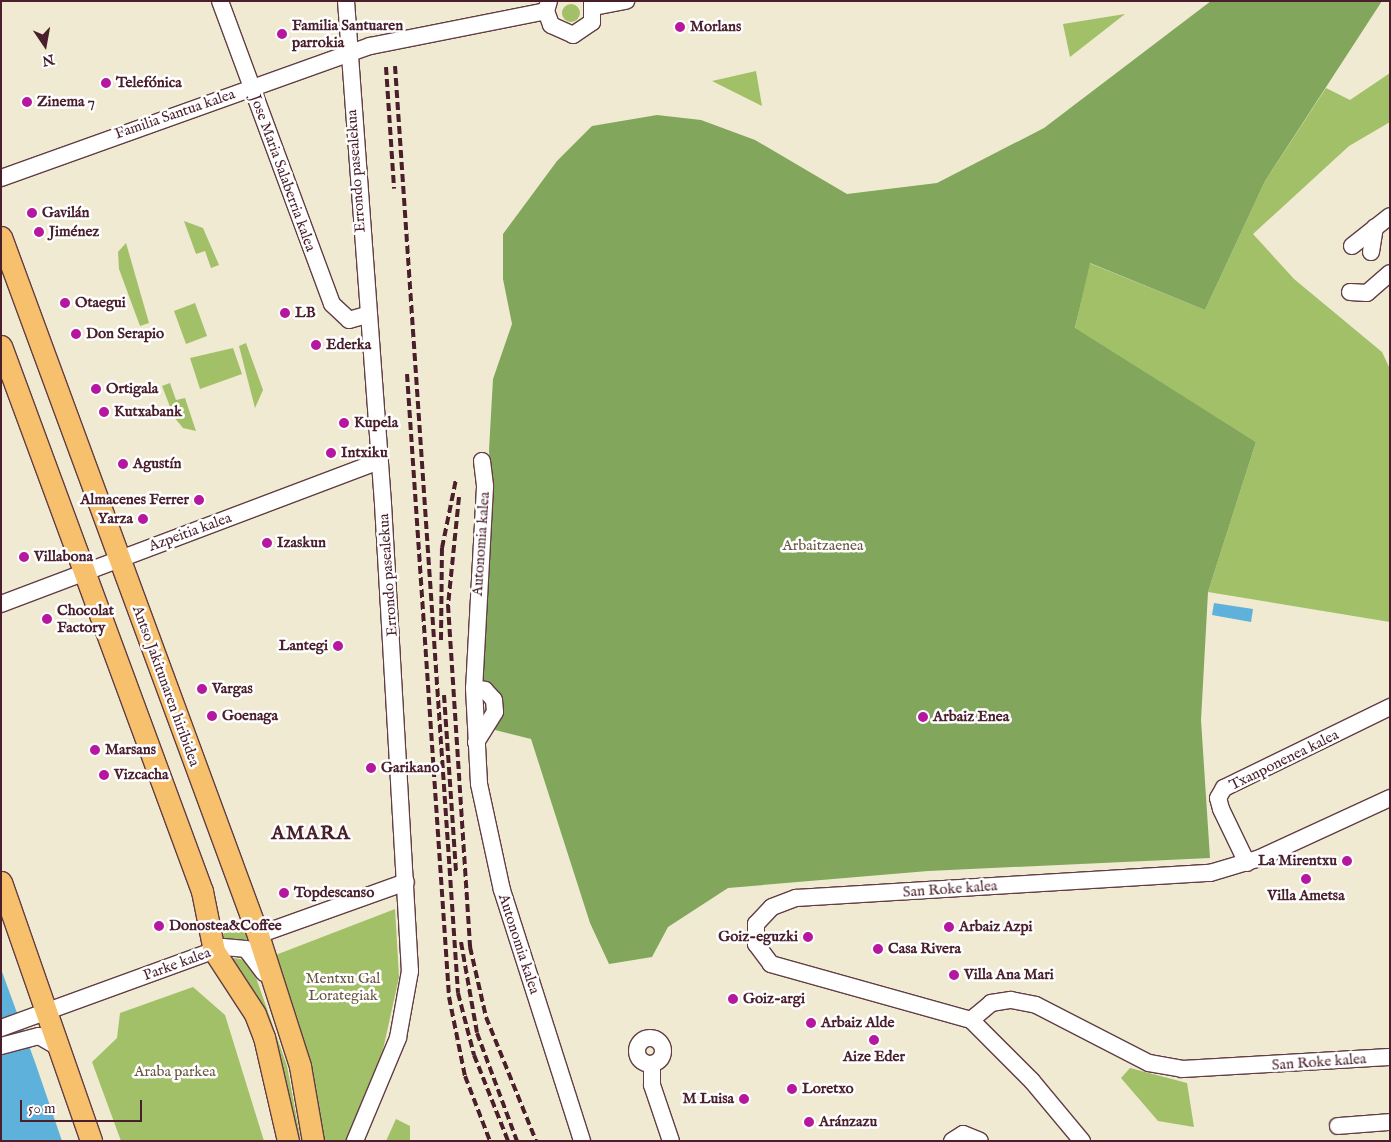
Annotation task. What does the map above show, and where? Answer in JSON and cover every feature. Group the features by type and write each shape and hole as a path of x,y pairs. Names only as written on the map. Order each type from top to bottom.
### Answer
{"main road":[{"name":"Antso Jakitunaren hiribidea","path":"1,237 258,935 300,1066 313,1141"},
{"path":"1,346 202,891 214,950 255,1014 288,1141"},
{"path":"1,882 91,1141"}],"street":[{"name":"Jose Maria Salaberria kalea","path":"220,1 332,304 349,320 367,315"},
{"name":"Errondo pasealekua","path":"346,1 367,315 379,461 410,971 398,1038 356,1140"},
{"path":"548,6 559,32 574,35 592,22 593,4 626,1"},
{"name":"Familia Santua kalea","path":"1,178 349,53 397,38 548,6"},
{"path":"1352,246 1390,216"},
{"path":"1371,252 1376,227"},
{"path":"1350,292 1367,293 1390,273"},
{"name":"Azpeitia kalea","path":"1,604 379,461"},
{"name":"Autonomia kalea","path":"482,461 485,487 474,688 485,690 494,700 495,712 476,742 478,784 502,890 582,1141"},
{"name":"Txanponenea kalea","path":"1246,863 1221,809 1218,798 1224,788 1390,707"},
{"name":"San Roke kalea","path":"1082,1141 1032,1081 970,1020 771,964 756,944 756,924 772,907 796,898 1185,878 1246,863 1390,798"},
{"path":"258,935 406,882"},
{"name":"Parke kalea","path":"1,1028 214,950 238,947 252,954 281,1003"},
{"name":"San Roke kalea","path":"970,1020 991,1003 1011,1000 1036,1004 1149,1063 1182,1069 1390,1057"},
{"path":"1,1046 26,1037 44,1037 60,1048"},
{"path":"652,1064 652,1085 672,1141"},
{"path":"283,1117 296,1141"},
{"path":"1338,1126 1390,1122"},
{"path":"952,1141 963,1134 980,1141"}],"green space":[{"name":"Arbaitzaenea","path":"1211,1 1382,1 1265,181 1205,310 1090,263 1075,328 1256,442 1208,592 1201,720 1210,858 928,871 728,888 668,927 652,957 609,964 590,923 531,739 495,730 499,706 492,685 481,679 492,503 489,450 493,379 512,324 503,279 503,234 557,161 592,126 657,115 701,120 755,140 847,194 937,183 1044,128"},
{"path":"571,4 577,7 580,13 577,19 571,22 565,19 562,13 565,7"},
{"path":"1125,14 1070,57 1063,24"},
{"path":"756,71 762,106 712,81"},
{"path":"1390,73 1390,122 1349,146 1253,234 1294,279 1382,352 1390,369 1390,622 1208,592 1256,442 1075,329 1089,263 1205,310 1265,181 1326,88 1350,100"},
{"path":"184,221 203,228 219,265 211,268 205,251 196,254"},
{"path":"126,243 149,323 140,326 119,269 118,252"},
{"path":"195,303 207,336 186,344 174,311"},
{"path":"246,343 263,390 255,408 239,346"},
{"path":"233,348 242,374 200,389 190,358"},
{"path":"170,383 176,400 185,398 196,431 183,428 174,417 162,386"},
{"name":"Mentxu Gal Lorategiak","path":"395,909 399,977 379,1068 349,1141 324,1141 309,1057 273,956"},
{"path":"245,925 250,940 221,938 220,935"},
{"path":"228,957 245,960 254,972 287,1066 301,1141"},
{"name":"Araba parkea","path":"193,987 225,1015 264,1141 121,1141 92,1062 117,1038 120,1013"},
{"path":"1130,1068 1187,1083 1194,1127 1158,1121 1121,1078"},
{"path":"396,1119 410,1126 410,1141 386,1141"}],"water":[{"path":"1214,603 1253,609 1251,622 1212,615"},
{"path":"1,969 36,1065 62,1141 1,1141"}],"railway":[{"path":"395,66 458,993 474,1055 508,1141"},
{"path":"386,67 394,189"},
{"path":"407,374 449,997 465,1076 490,1141"},
{"path":"441,640 442,548 456,479"},
{"path":"459,497 448,605 470,947 486,1017 536,1141"},
{"path":"444,695 456,872"},
{"path":"461,942 477,1033 517,1141"}],"place":[{"name":"Morlans","path":"680,27"},
{"name":"Familia Santuaren parrokia","path":"282,34"},
{"name":"Telefónica","path":"106,83"},
{"name":"Zinema 7","path":"27,102"},
{"name":"Gavilán","path":"32,213"},
{"name":"Jiménez","path":"39,232"},
{"name":"Otaegui","path":"65,303"},
{"name":"LB","path":"285,313"},
{"name":"Don Serapio","path":"76,334"},
{"name":"Ederka","path":"316,345"},
{"name":"Ortigala","path":"96,389"},
{"name":"Kutxabank","path":"104,412"},
{"name":"Kupela","path":"344,423"},
{"name":"Intxiku","path":"331,453"},
{"name":"Agustín","path":"123,464"},
{"name":"Almacenes Ferrer","path":"199,500"},
{"name":"Yarza","path":"143,519"},
{"name":"Izaskun","path":"267,543"},
{"name":"Villabona","path":"24,557"},
{"name":"Chocolat Factory","path":"47,619"},
{"name":"Lantegi","path":"338,646"},
{"name":"Vargas","path":"202,689"},
{"name":"Goenaga","path":"212,716"},
{"name":"Arbaiz Enea","path":"923,717"},
{"name":"Marsans","path":"95,750"},
{"name":"Garikano","path":"371,768"},
{"name":"Vizcacha","path":"104,775"},
{"name":"La Mirentxu","path":"1347,861"},
{"name":"Villa Ametsa","path":"1306,879"},
{"name":"Topdescanso","path":"284,893"},
{"name":"Donostea&Coffee","path":"159,926"},
{"name":"Arbaiz Azpi","path":"949,927"},
{"name":"Goiz-eguzki","path":"808,937"},
{"name":"Casa Rivera","path":"878,949"},
{"name":"Villa Ana Mari","path":"954,975"},
{"name":"Goiz-argi","path":"733,999"},
{"name":"Arbaiz Alde","path":"811,1023"},
{"name":"Aize Eder","path":"874,1040"},
{"name":"Loretxo","path":"792,1089"},
{"name":"M Luisa","path":"744,1099"},
{"name":"Aránzazu","path":"809,1122"}],"district":[{"name":"AMARA","path":"311,833"}]}
